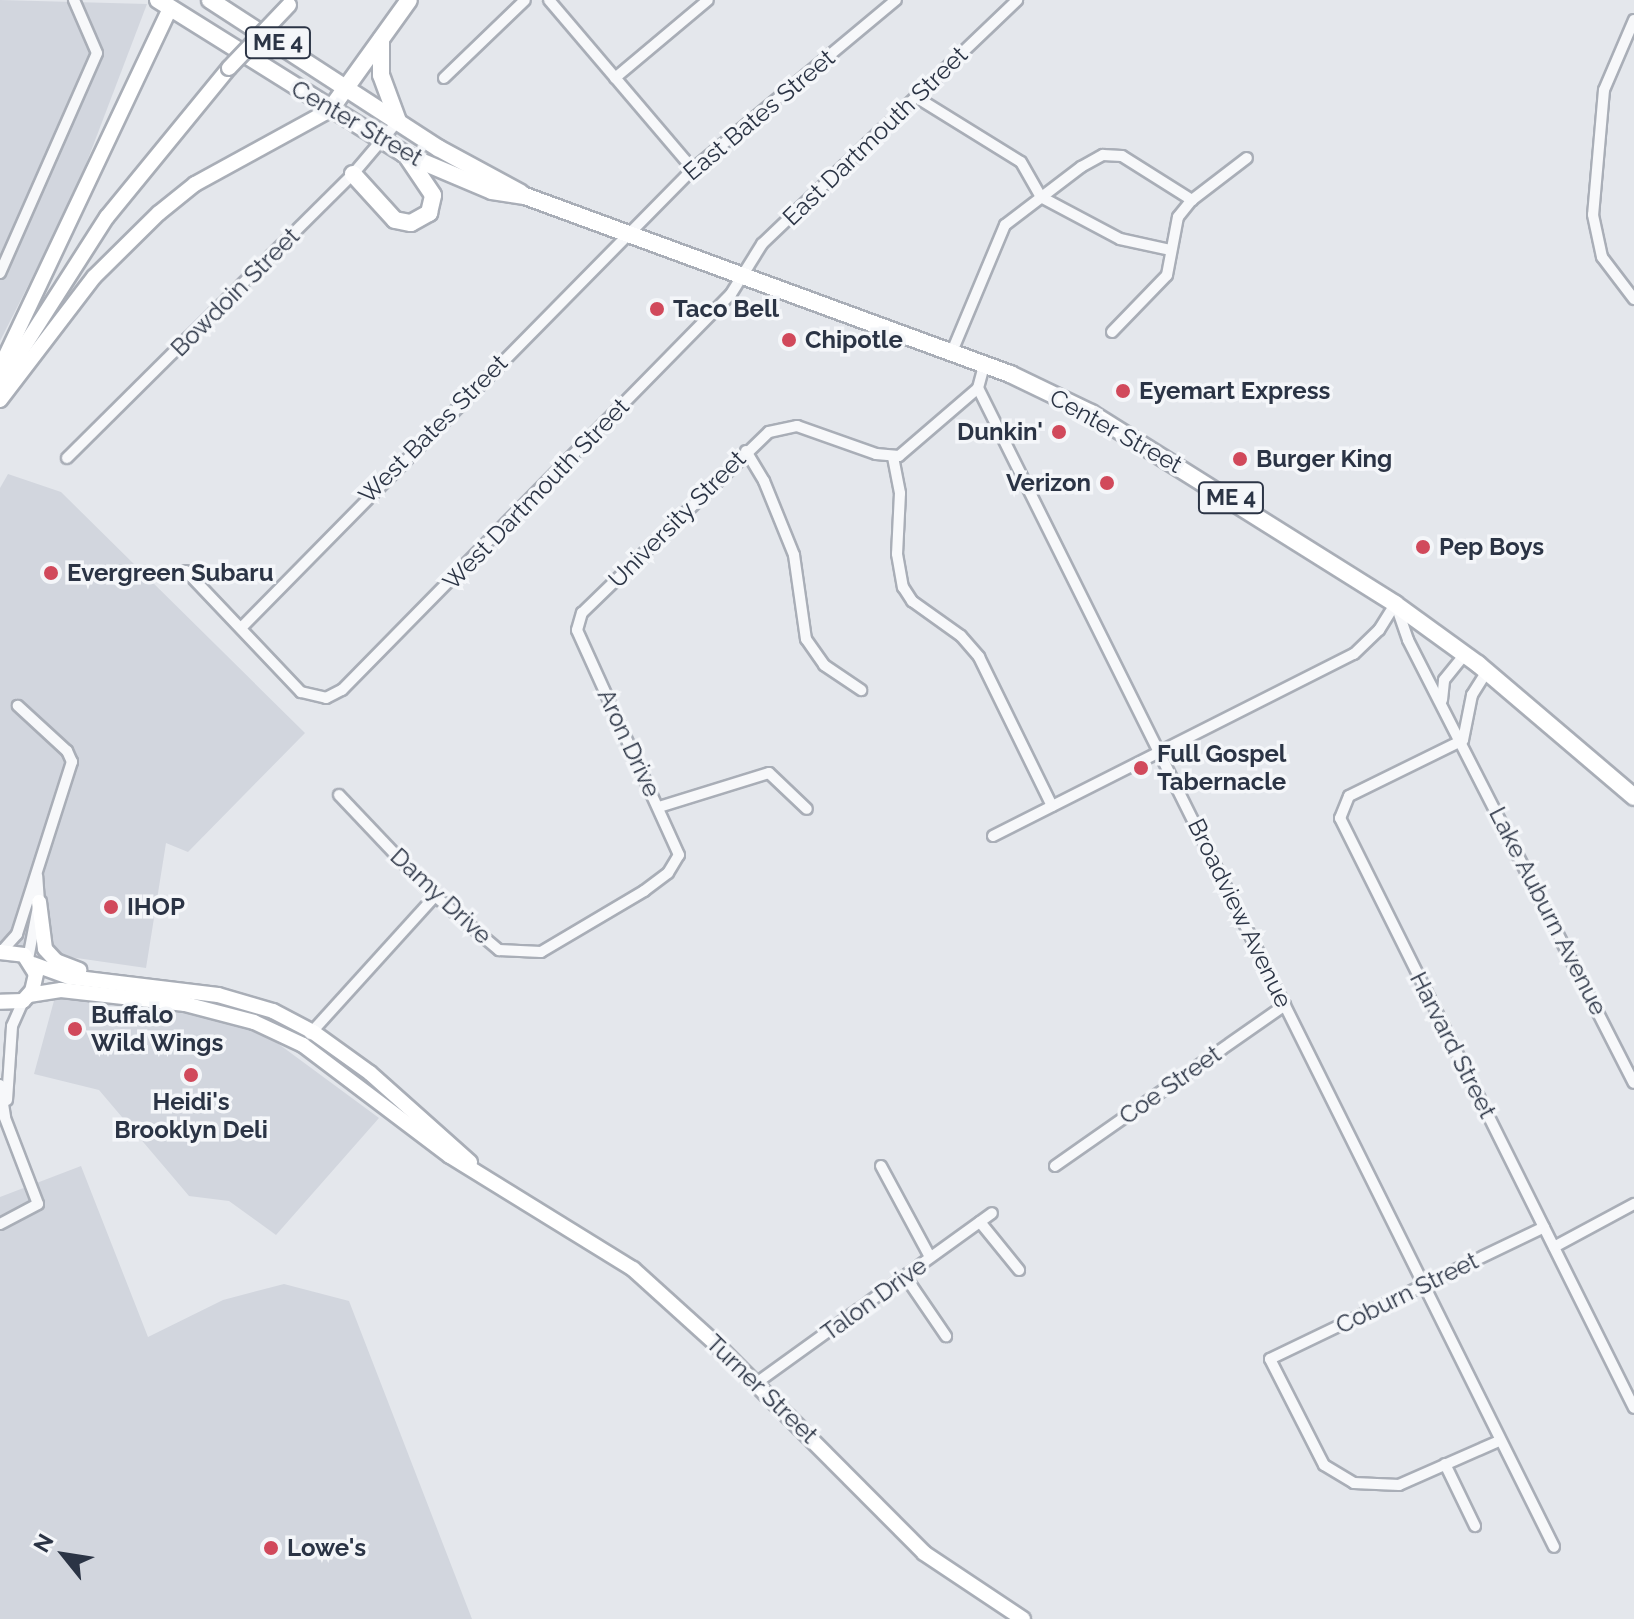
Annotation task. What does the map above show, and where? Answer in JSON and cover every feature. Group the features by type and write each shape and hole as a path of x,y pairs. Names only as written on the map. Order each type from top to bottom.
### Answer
{"main road":[{"name":"Center Street","path":"210,0 398,121 525,196 984,366 1138,440 1395,604 1465,654 1634,797"},
{"path":"0,400 94,277 159,213 195,184 330,110 409,0"},
{"path":"0,384 107,217 229,68 291,2"},
{"name":"Center Street","path":"168,3 380,142 492,191 525,196"},
{"path":"0,368 168,3"},
{"path":"381,40 384,87 398,121"},
{"path":"353,174 395,220 421,220 433,195 404,154"},
{"path":"39,902 45,949 56,961 78,970 182,983 195,993"},
{"name":"Turner Street","path":"1,952 69,977 247,1002 313,1032 407,1104 485,1177"},
{"path":"26,998 35,985 31,961"},
{"name":"Turner Street","path":"0,1002 61,990 185,1004 254,1022 303,1045 485,1177 633,1269 755,1384 931,1560 1023,1619"}],"street":[{"path":"0,273 97,53 74,0"},
{"path":"444,78 525,0"},
{"path":"549,0 693,169"},
{"path":"615,78 708,0"},
{"name":"East Bates Street","path":"627,235 693,169 896,0"},
{"name":"East Dartmouth Street","path":"740,277 762,244 1017,0"},
{"path":"1634,20 1604,90 1593,215 1602,257 1634,299"},
{"path":"916,97 1021,162 1041,197 1120,239 1170,250"},
{"name":"Bowdoin Street","path":"67,458 353,174 398,121"},
{"path":"951,354 995,241 1005,225 1103,155 1122,156 1192,200"},
{"path":"1112,332 1157,291 1167,275 1172,229 1192,200 1247,158"},
{"name":"West Bates Street","path":"242,627 627,235"},
{"name":"West Dartmouth Street","path":"242,627 282,676 301,692 321,698 351,681 731,294 740,277"},
{"path":"984,366 978,388 918,444 893,457 900,493 897,554 903,587 912,601 961,636 979,657 1052,806"},
{"name":"Broadview Avenue","path":"978,388 1554,1547"},
{"name":"University Street","path":"577,626 587,608 746,451 788,426 893,457"},
{"path":"746,451 769,491 794,555 806,639 824,665 861,690"},
{"path":"186,571 242,627"},
{"path":"993,836 1354,654 1379,630 1395,604"},
{"name":"Lake Auburn Avenue","path":"1395,604 1634,1083"},
{"name":"Aron Drive","path":"577,626 675,838 678,861"},
{"path":"1442,703 1444,680 1465,654"},
{"path":"1463,740 1472,695 1487,671"},
{"path":"1,952 17,934 72,762 67,751 18,706"},
{"name":"Harvard Street","path":"1463,740 1349,796 1340,818 1634,1408"},
{"path":"659,807 769,773 807,809"},
{"name":"Damy Drive","path":"339,795 435,896 484,941 525,954 555,946 603,917 678,861"},
{"path":"31,961 39,902 37,874"},
{"path":"303,1045 435,896"},
{"path":"5,1118 12,1026 26,998"},
{"name":"Coe Street","path":"1055,1166 1285,1005"},
{"path":"0,1085 5,1118 38,1204 0,1224"},
{"path":"881,1166 930,1257"},
{"path":"1554,1247 1634,1204"},
{"name":"Talon Drive","path":"755,1384 992,1213"},
{"path":"980,1222 1019,1270"},
{"name":"Coburn Street","path":"1445,1464 1388,1488 1354,1483 1331,1472 1270,1359 1544,1227"},
{"path":"905,1276 946,1336"},
{"path":"1475,1526 1445,1464 1499,1441"}],"shaded area":[{"path":"0,0 147,4 75,193 0,341"},
{"path":"8,474 61,492 305,733 188,852 166,843 146,968 0,947 0,488"},
{"path":"55,997 156,1006 261,1031 379,1118 276,1235 229,1201 189,1196 99,1090 34,1074"},
{"path":"81,1166 148,1337 223,1300 284,1284 349,1301 472,1619 0,1619 0,1197"}],"place":[{"name":"Taco Bell","path":"657,309"},
{"name":"Chipotle","path":"789,340"},
{"name":"Eyemart Express","path":"1123,391"},
{"name":"Dunkin'","path":"1059,432"},
{"name":"Burger King","path":"1240,459"},
{"name":"Verizon","path":"1107,483"},
{"name":"Pep Boys","path":"1423,547"},
{"name":"Evergreen Subaru","path":"51,573"},
{"name":"Full Gospel Tabernacle","path":"1141,768"},
{"name":"IHOP","path":"111,907"},
{"name":"Buffalo Wild Wings","path":"75,1029"},
{"name":"Heidi's Brooklyn Deli","path":"191,1075"},
{"name":"Lowe's","path":"271,1548"}]}
